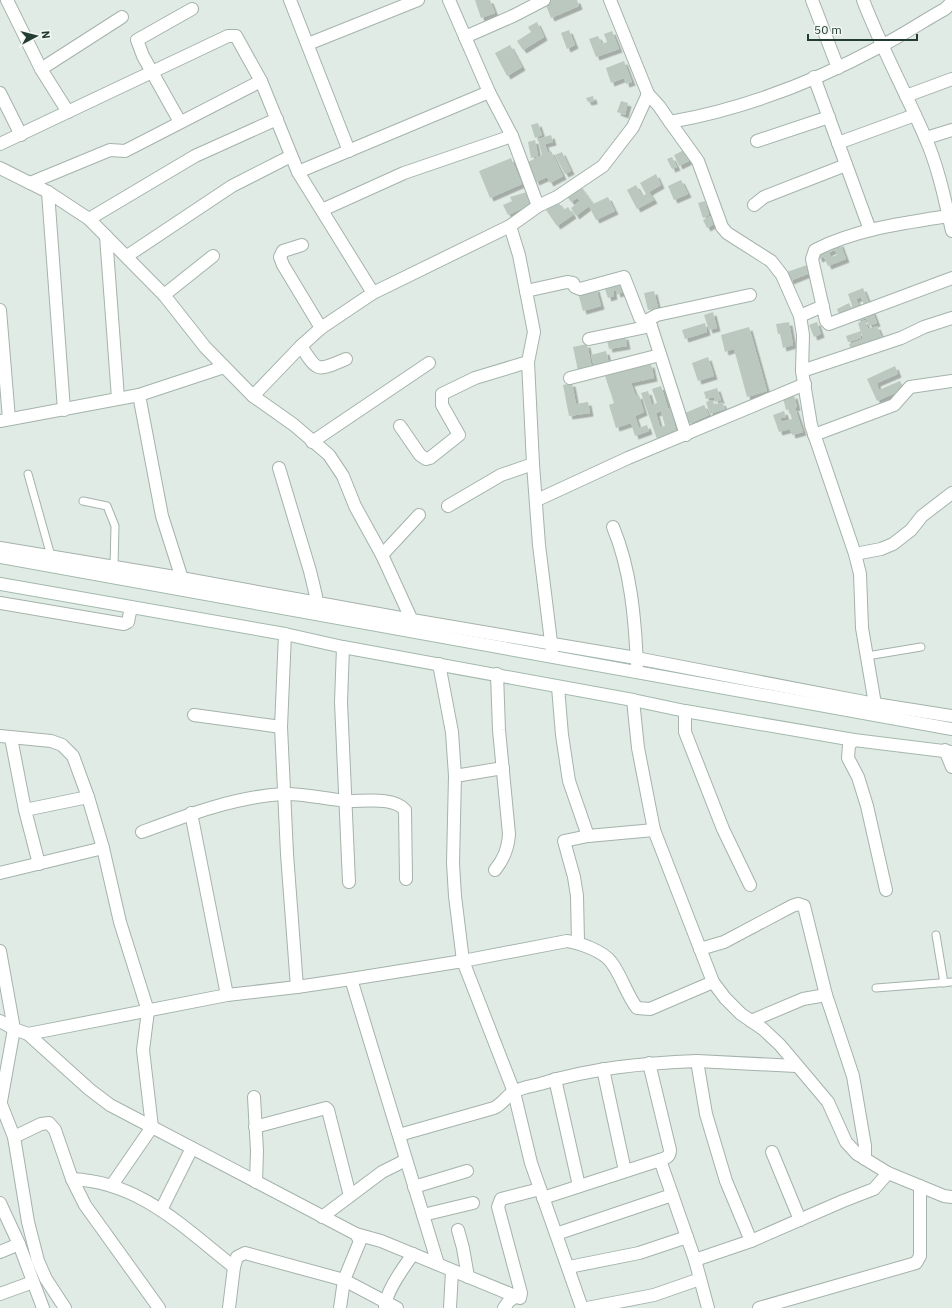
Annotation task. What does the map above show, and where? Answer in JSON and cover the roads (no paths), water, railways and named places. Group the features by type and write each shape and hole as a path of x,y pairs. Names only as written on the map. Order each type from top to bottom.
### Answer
{"street":[{"path":"7,0 41,69 68,112"},
{"path":"290,0 349,151"},
{"path":"308,44 418,0"},
{"path":"449,0 489,92 512,136 538,206"},
{"path":"464,37 513,16 544,0"},
{"path":"610,0 648,94 659,106 698,161 722,228 727,234 771,261 782,275 800,316 803,335 802,371 814,435 855,554 860,574 862,628 876,710"},
{"path":"812,0 838,68"},
{"path":"863,0 882,46 947,186 949,216 952,231"},
{"path":"670,122 735,107 838,68 882,46 944,9 952,2"},
{"path":"180,122 152,73 137,40 192,9"},
{"path":"41,69 122,17"},
{"path":"0,144 232,35 236,36 261,81 298,172 372,292"},
{"path":"814,77 870,230"},
{"path":"906,96 952,79"},
{"path":"30,183 110,150 125,151 261,81"},
{"path":"298,172 489,92"},
{"path":"0,93 21,135"},
{"path":"253,396 301,346 321,328 372,292 510,226 538,206 557,197 603,166 633,127 648,94"},
{"path":"838,143 915,115"},
{"path":"758,141 829,117"},
{"path":"89,218 195,156 277,119"},
{"path":"926,138 952,130"},
{"path":"322,210 404,173 512,136"},
{"path":"127,256 232,186 291,156"},
{"path":"754,205 764,198 846,164"},
{"path":"0,168 48,192 89,218 164,295 205,347 253,396 294,425 329,455 343,476 355,506 382,555 417,632"},
{"path":"48,192 64,410"},
{"path":"949,216 895,224 850,234 815,250 812,259 826,321 829,324 952,278"},
{"path":"510,226 526,291 534,332 528,362 533,464 537,500 539,545 552,657"},
{"path":"106,236 118,398"},
{"path":"302,245 283,252 280,257 283,265 321,328"},
{"path":"164,295 213,256"},
{"path":"526,291 567,282 573,282 575,287 580,289 624,276 640,318 647,324 660,355 686,434"},
{"path":"589,339 647,324 658,315 750,295"},
{"path":"800,316 823,306"},
{"path":"0,310 5,420 139,395 224,367"},
{"path":"802,371 901,338 924,327 952,318"},
{"path":"301,346 313,365 321,368 346,359"},
{"path":"570,378 660,355"},
{"path":"400,426 420,455 426,459 430,458 459,435 442,406 442,394 475,378 528,362"},
{"path":"312,442 430,363"},
{"path":"814,435 894,405 910,387 952,380"},
{"path":"537,500 628,458 805,384"},
{"path":"139,395 162,516 181,578 187,592"},
{"path":"448,506 501,475 533,464"},
{"path":"279,468 310,571 316,596 315,609"},
{"path":"855,554 881,549 892,544 910,530 922,516 952,493"},
{"path":"382,555 419,515"},
{"path":"613,527 619,542 634,616 637,673"},
{"path":"0,548 50,561 113,572 181,578 417,632 637,673 876,710 952,716"},
{"path":"0,557 50,561"},
{"path":"113,572 187,592 412,620 636,658 876,710 952,729"},
{"path":"0,584 285,634 342,647 497,674 685,711 854,740 949,751 952,767"},
{"path":"20,607 25,588"},
{"path":"0,604 124,624 128,622 131,607"},
{"path":"285,634 281,727 297,987"},
{"path":"342,647 341,702 349,882"},
{"path":"440,664 452,732 455,776 453,863 455,896 463,961 514,1092 531,1162 569,1267 582,1308"},
{"path":"495,870 508,848 509,834 499,730 497,674"},
{"path":"558,687 562,735 569,781 588,836"},
{"path":"633,700 638,748 654,830 713,982 725,998 780,1045 796,1066 828,1102 846,1142 857,1154 888,1174 952,1198"},
{"path":"685,711 685,732 723,829 750,885"},
{"path":"194,715 281,727"},
{"path":"39,864 6,737 51,741 62,745 73,756 88,797 103,848 120,922 148,1011 143,1050 152,1127 112,1185"},
{"path":"854,740 849,745 848,758 858,777 867,806 886,890"},
{"path":"455,776 503,768"},
{"path":"142,832 191,814 246,799 284,794 346,801 388,802 401,805 405,810 406,879"},
{"path":"25,810 88,797"},
{"path":"191,814 227,994"},
{"path":"578,942 577,896 574,876 564,842 588,836 654,830"},
{"path":"0,873 103,848"},
{"path":"700,949 724,942 798,904 804,906 826,994 853,1076 865,1146 865,1159"},
{"path":"28,1034 227,994 297,987 351,979 463,961 567,941 578,942 589,947 611,961 630,1000 637,1008 650,1009 713,982"},
{"path":"0,951 14,1029 0,1106 14,1137 28,1222 38,1261 46,1279 65,1308"},
{"path":"351,979 438,1264"},
{"path":"751,1021 797,1001 826,994"},
{"path":"0,1021 14,1029 28,1034 89,1089 105,1101 152,1127 356,1234 381,1241 515,1297 521,1297 522,1292 498,1207 498,1202 501,1199 579,1186 667,1158 670,1154 649,1063"},
{"path":"399,1135 494,1108 503,1103 514,1092 555,1079 603,1069 649,1063 697,1061 796,1066"},
{"path":"697,1061 706,1114 726,1182 751,1241"},
{"path":"603,1069 625,1172"},
{"path":"555,1079 579,1186"},
{"path":"254,1097 256,1182"},
{"path":"255,1127 326,1108 328,1110 350,1196"},
{"path":"14,1137 41,1124 49,1123 55,1130 72,1179 85,1205 159,1308"},
{"path":"161,1210 192,1148"},
{"path":"772,1152 800,1220"},
{"path":"322,1216 382,1172 406,1160"},
{"path":"660,1160 695,1260 708,1308"},
{"path":"414,1187 466,1171"},
{"path":"695,1260 751,1241 874,1189 888,1174"},
{"path":"72,1179 90,1180 112,1185 135,1194 161,1210 234,1267"},
{"path":"759,1308 916,1263 920,1256 920,1186"},
{"path":"556,1234 672,1195"},
{"path":"423,1215 473,1202"},
{"path":"0,1203 19,1244 43,1308"},
{"path":"458,1230 468,1277"},
{"path":"340,1308 344,1280 360,1241 356,1234"},
{"path":"569,1267 639,1253 686,1237"},
{"path":"0,1252 19,1244"},
{"path":"229,1308 234,1267 237,1257 245,1253 344,1280 385,1305 397,1308"},
{"path":"385,1305 395,1282 412,1254"},
{"path":"450,1308 452,1270"},
{"path":"587,1308 654,1295 700,1279"},
{"path":"0,1294 33,1282"},
{"path":"504,1308 509,1300 515,1297"}],"lane":[{"path":"28,474 50,561"},
{"path":"83,501 107,506 115,526 113,572"},
{"path":"867,656 921,647"},
{"path":"936,935 944,983"},
{"path":"876,988 952,982"}]}
